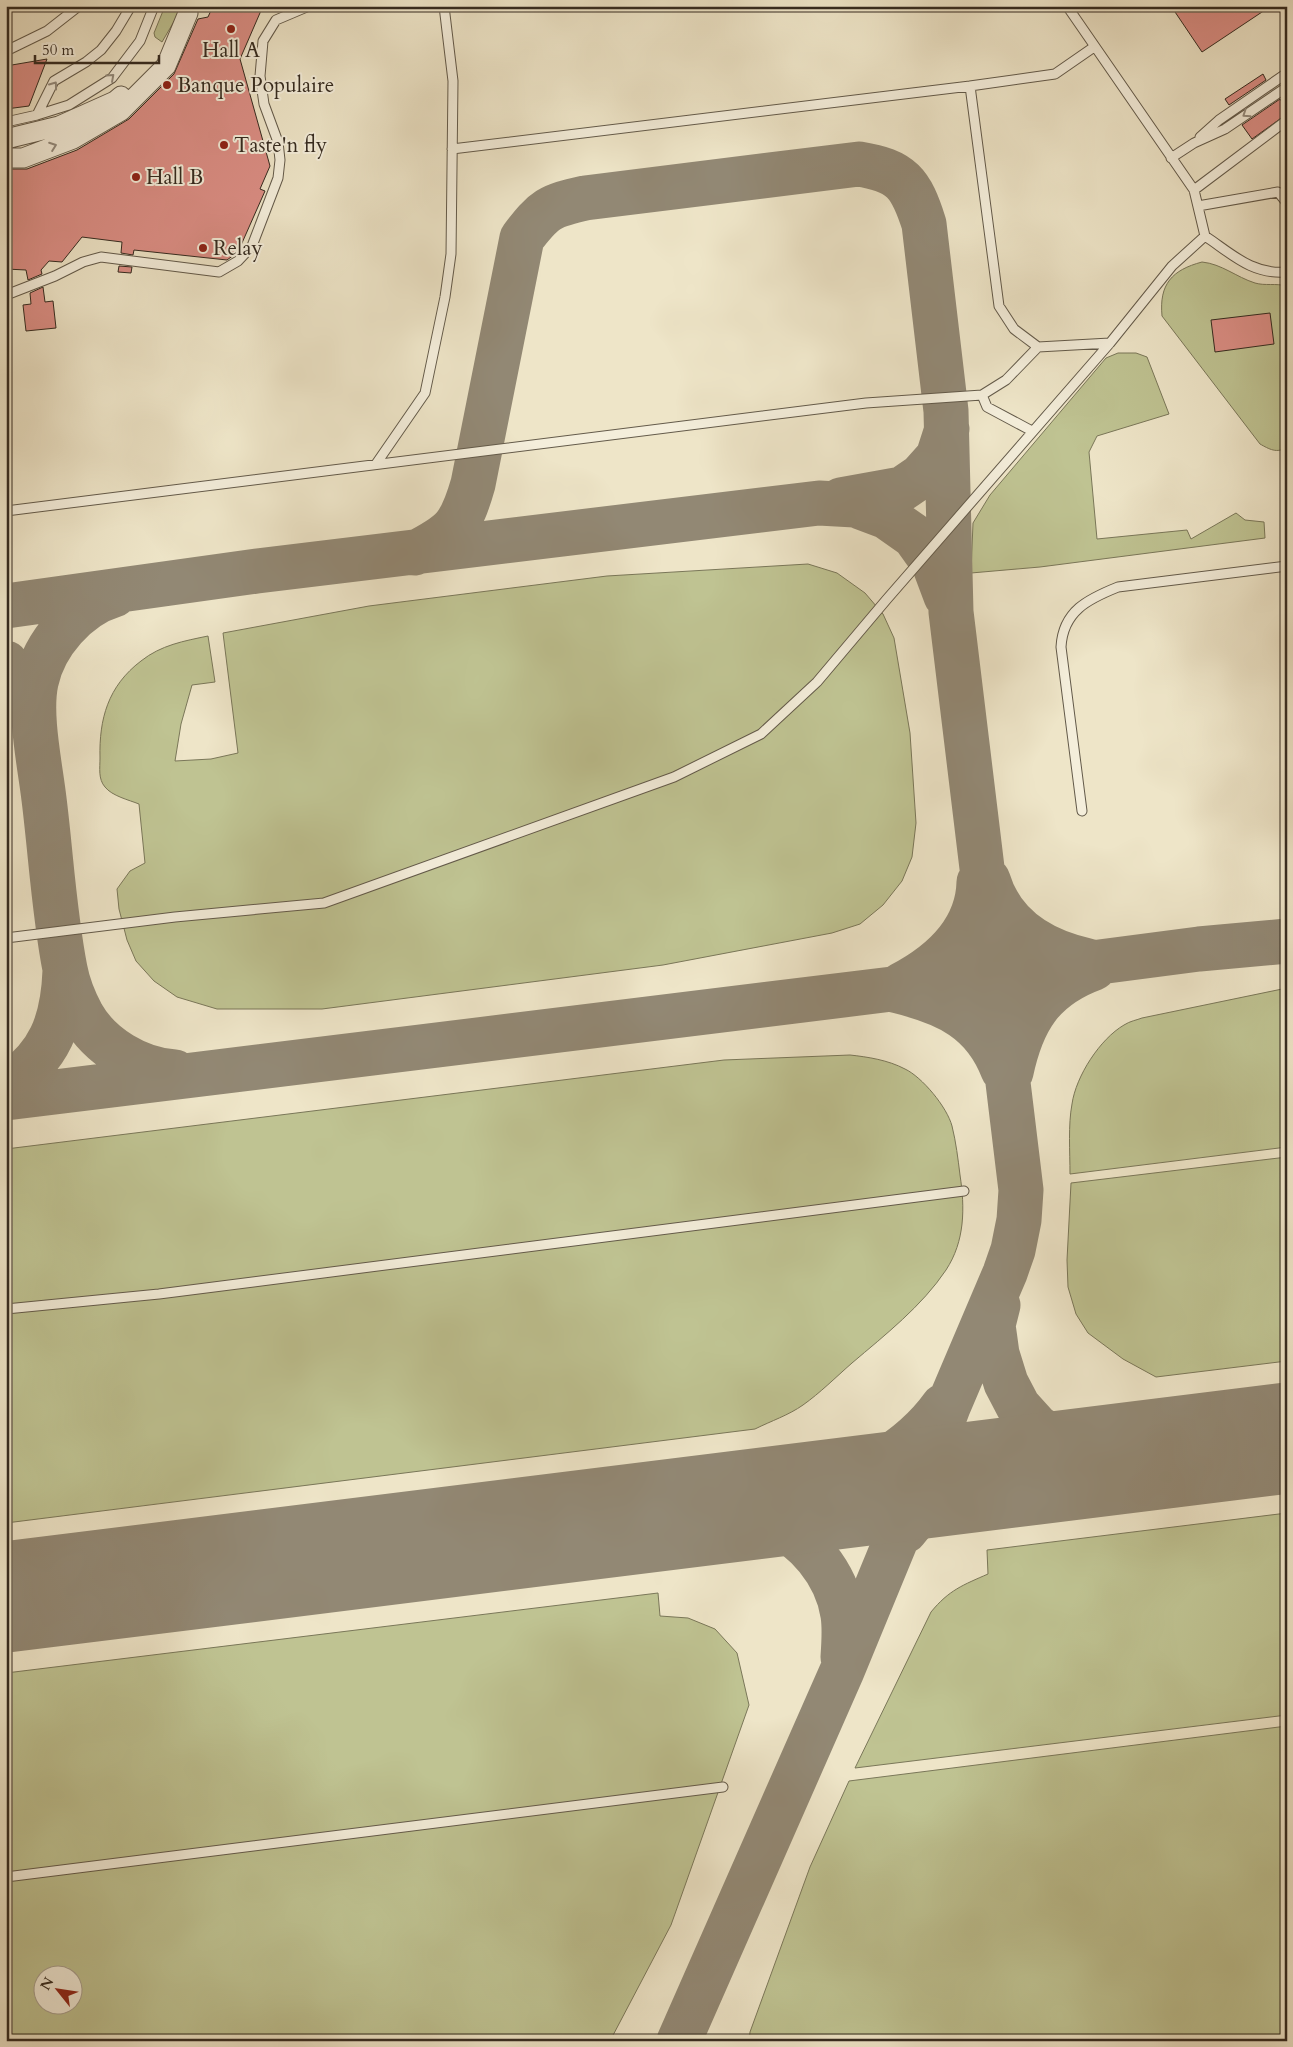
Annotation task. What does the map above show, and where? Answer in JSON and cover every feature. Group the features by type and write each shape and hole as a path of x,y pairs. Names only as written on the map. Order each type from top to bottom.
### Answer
{"street":[{"path":"6,139 59,126 115,101 157,59 189,10"},
{"path":"6,158 23,158 73,139 121,111 166,66 189,10"}],"lane":[{"path":"6,51 47,31 79,6"},
{"path":"37,115 54,81 86,62 101,50 116,31 131,6"},
{"path":"6,122 69,105 112,78 140,41 154,6"},
{"path":"6,295 55,276 83,262 101,257 219,272 238,261 252,246 278,178 280,160 278,142 264,104 260,76 263,41 276,20 310,6"},
{"path":"376,464 425,393 445,297 451,254 453,81 444,6"},
{"path":"1067,6 1194,190 1205,236 1252,268 1273,273 1287,272"},
{"path":"452,149 1055,74 1094,47"},
{"path":"1194,143 1219,120 1287,74"},
{"path":"970,86 999,306 1014,329 1038,347 1110,343"},
{"path":"1171,158 1194,143 1225,129 1287,87"},
{"path":"1194,190 1287,120"},
{"path":"1198,206 1278,192 1287,203"},
{"path":"6,938 176,917 324,903 674,777 760,734 816,682 1110,343 1172,266 1205,236"},
{"path":"6,511 866,403 982,395 1006,380 1038,347"},
{"path":"982,395 987,407 1032,431"},
{"path":"1082,811 1061,647 1062,632 1069,619 1094,596 1118,587 1287,566"},
{"path":"6,1309 158,1294 964,1191"},
{"path":"6,1877 723,1786"}],"green space":[{"path":"165,6 183,6 162,42 155,37 154,33"},
{"path":"1202,262 1216,265 1255,283 1287,286 1287,447 1283,449 1273,450 1260,444 1162,316 1163,295 1165,287 1170,280 1183,269"},
{"path":"1118,353 1136,353 1147,357 1169,414 1097,436 1089,452 1097,539 1187,530 1191,539 1236,513 1245,520 1264,522 1265,538 1040,567 971,573 973,523 990,495 1106,358"},
{"path":"808,564 837,573 865,593 883,614 894,638 910,733 916,823 912,857 902,881 883,905 860,924 832,933 663,965 322,1009 217,1009 177,997 154,981 136,961 127,940 119,909 117,889 130,871 145,863 139,804 112,793 101,781 100,744 104,717 113,692 130,671 157,651 173,644 208,636 215,682 192,685 181,724 175,761 211,759 238,753 223,633 369,606 607,576"},
{"path":"1287,988 1287,1147 1070,1174 1070,1121 1074,1093 1090,1059 1115,1031 1126,1024 1142,1018"},
{"path":"850,1055 885,1061 912,1073 933,1093 945,1110 952,1126 957,1150 963,1200 962,1224 957,1248 952,1259 926,1296 890,1331 822,1390 792,1412 755,1429 6,1523 6,1149 724,1060"},
{"path":"1287,1157 1287,1361 1156,1377 1123,1359 1088,1333 1076,1314 1068,1287 1067,1260 1071,1183"},
{"path":"1287,1513 1287,1715 855,1768 931,1612 950,1593 988,1574 987,1550"},
{"path":"658,1593 660,1616 688,1618 715,1629 737,1653 749,1705 671,1925 610,2041 6,2041 6,1673"},
{"path":"1287,1726 1287,2041 749,2041 750,2032 810,1867 849,1781"}],"building":[{"name":"Hall B","path":"213,6 263,6 240,59 270,166 260,189 265,191 238,252 227,260 134,250 133,255 121,253 122,242 82,237 62,262 49,261 41,270 42,274 28,280 26,270 6,269 6,169 27,169 77,150 129,119 174,74 198,19 208,17"},
{"path":"1171,6 1271,6 1202,52"},
{"path":"47,59 29,106 6,109 6,66"},
{"path":"1263,74 1266,80 1229,105 1225,99"},
{"path":"1280,99 1287,110 1287,114 1252,139 1242,125"},
{"path":"119,266 132,267 131,273 118,272"},
{"path":"43,287 45,302 53,301 56,328 26,331 23,305 31,304 30,293"},
{"path":"1270,313 1274,344 1215,352 1211,320"}],"taxiway":[{"path":"415,553 439,540 454,527 460,519 469,498 522,238 548,210 585,198 859,164 874,167 895,175 909,189 924,224 946,411 951,612 1021,1190 1019,1220 1013,1250 1005,1273 948,1407 919,1484 842,1671 679,2041"},
{"path":"841,500 902,489 921,476 938,457 947,429"},
{"path":"6,606 257,571 819,503 855,505 887,517 914,536 934,564 946,596"},
{"path":"114,595 100,600 87,608 64,628 46,654 36,682 34,725 58,927 70,987 79,1009 90,1027 110,1047 134,1062 148,1067 175,1072"},
{"path":"6,663 24,690 34,719"},
{"path":"988,880 994,897 1003,911 1026,934 1055,951 1088,961"},
{"path":"901,985 930,967 955,944 972,916 977,900 979,882"},
{"path":"6,1098 892,989 1199,949 1287,941"},
{"path":"1011,1072 1021,1036 1037,1008 1061,985 1094,968"},
{"path":"6,1086 34,1063 51,1037 61,1006 65,971"},
{"path":"898,991 932,1001 962,1016 985,1038 1003,1070"},
{"path":"998,1305 993,1325 997,1354 1006,1383 1018,1406 1037,1427 1057,1440 1092,1454 1143,1456"},
{"path":"804,1498 843,1482 881,1462 915,1437 943,1406"},
{"path":"905,1531 928,1508 972,1477"},
{"path":"714,1509 754,1517 781,1527 806,1546 817,1558 834,1585 840,1600 844,1625 843,1657"}],"runway":[{"path":"6,1597 1287,1438"}],"place":[{"name":"Hall A","path":"231,29"},
{"name":"Banque Populaire","path":"167,85"},
{"name":"Taste'n fly","path":"224,145"},
{"name":"Hall B","path":"136,177"},
{"name":"Relay","path":"203,248"}]}
